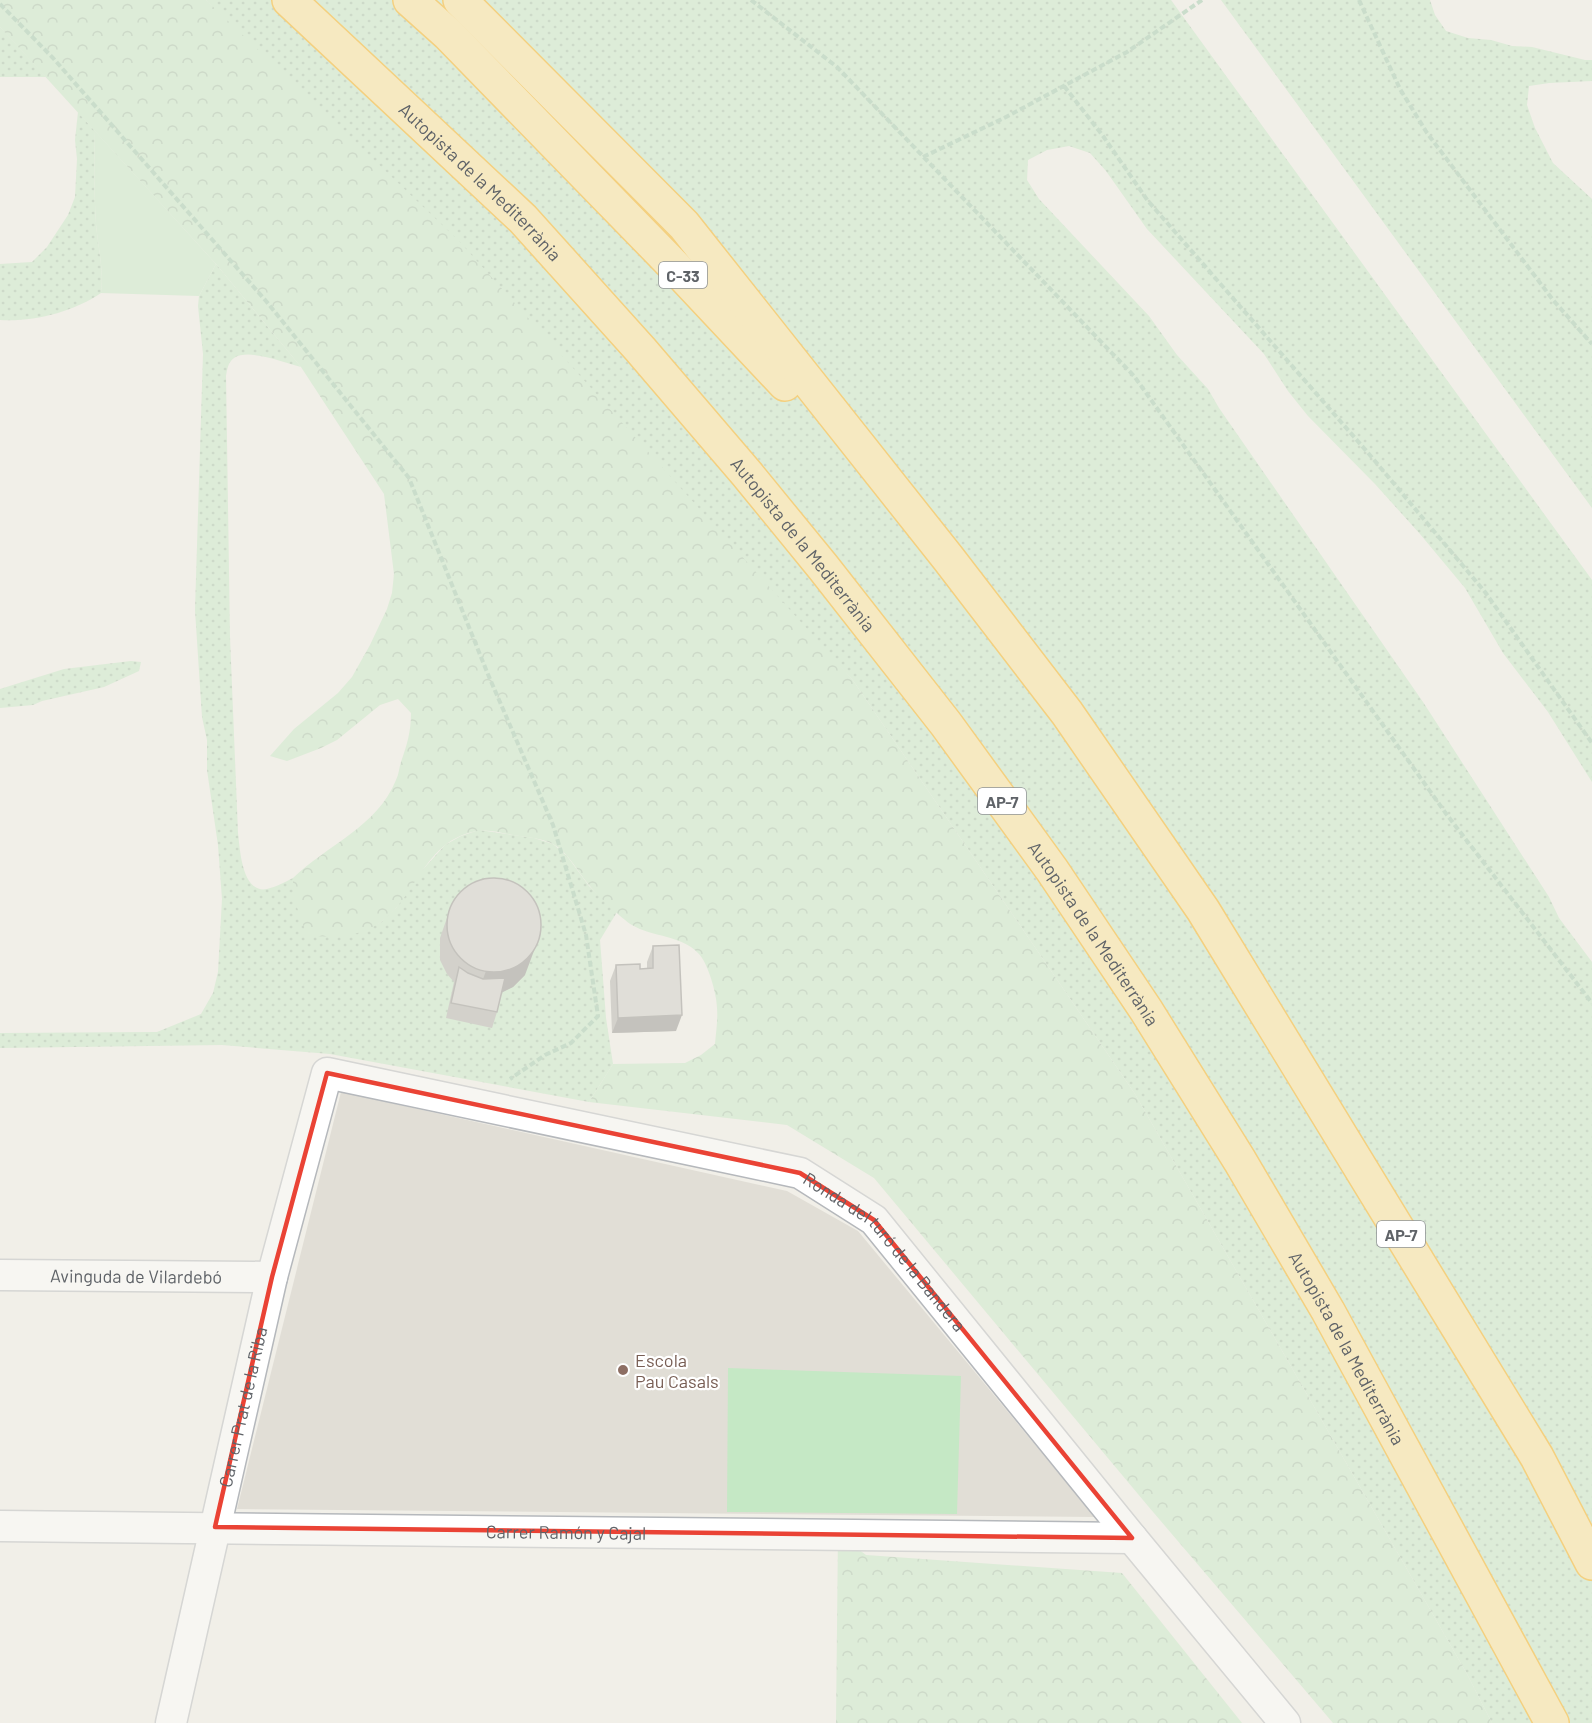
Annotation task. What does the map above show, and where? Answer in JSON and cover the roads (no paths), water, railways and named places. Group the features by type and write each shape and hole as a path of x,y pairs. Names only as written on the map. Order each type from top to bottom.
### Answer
{"highway":[{"name":"Autopista de la Mediterrània","path":"289,0 531,227 747,474 823,567 953,734 1058,879 1146,1010 1240,1161 1334,1321 1552,1723"},
{"name":"C-33","path":"410,0 448,34 676,268 948,558"},
{"name":"AP-7","path":"460,0 684,225 948,558 1067,713 1203,910 1538,1457 1592,1563"}],"street":[{"name":"Ronda del turó de la Bandera","path":"322,1092 327,1073 800,1173 874,1220 1285,1723"},
{"name":"Carrer Prat de la Riba","path":"171,1723 272,1277 322,1092"},
{"name":"Avinguda de Vilardebó","path":"0,1275 272,1277"},
{"name":"Carrer Ramón y Cajal","path":"0,1526 1132,1538"}],"place":[{"name":"Escola Pau Casals","path":"623,1370"}]}
